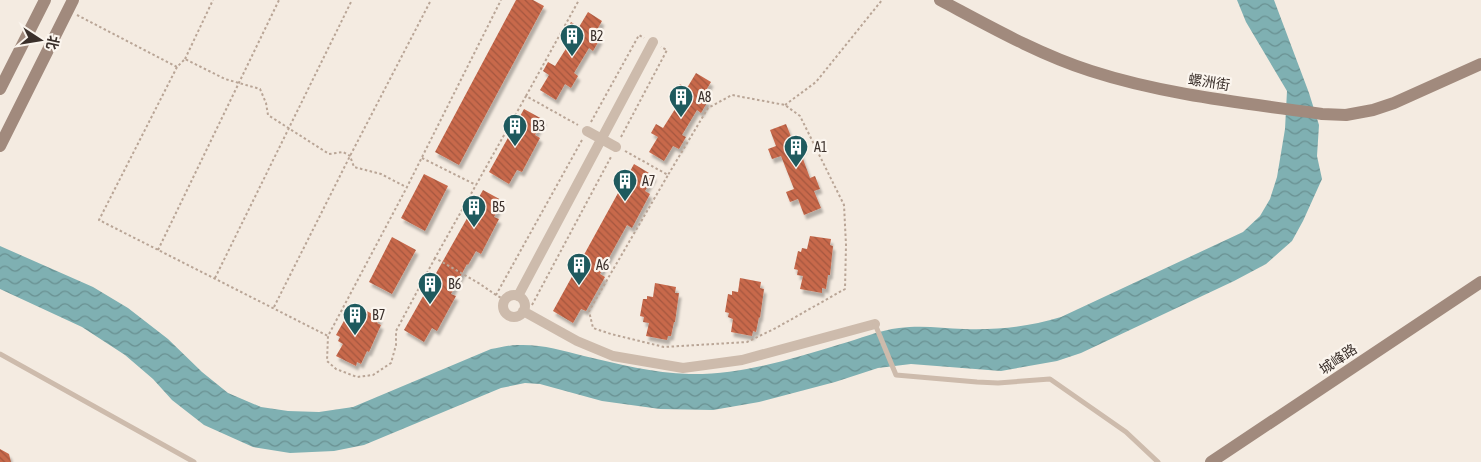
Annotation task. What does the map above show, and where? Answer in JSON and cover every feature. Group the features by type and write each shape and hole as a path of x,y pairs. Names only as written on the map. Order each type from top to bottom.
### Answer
{"street":[{"path":"0,89 45,0"},
{"name":"螺洲街","path":"940,0 1035,49 1065,62 1116,79 1170,91 1322,114 1346,115 1373,110 1394,103 1481,64"},
{"path":"0,146 70,5"},
{"path":"518,296 653,42"},
{"path":"587,131 616,147"},
{"name":"城峰路","path":"1211,462 1481,282"},
{"path":"525,312 515,317 508,315 505,313 501,297 518,296 523,301 525,312 577,341 613,356 683,368 742,360 875,324"}],"lane":[{"path":"875,324 896,376 998,383 1050,379 1126,432 1158,462"},
{"path":"0,354 194,462"}],"path":[{"path":"213,0 99,220 328,336"},
{"path":"158,250 279,0"},
{"path":"215,279 352,0"},
{"path":"274,308 431,0"},
{"path":"501,0 407,188 328,336 327,361 336,369 357,377 373,375 392,362 396,345 396,331 579,0"},
{"path":"785,105 816,82 882,0"},
{"path":"70,5 177,67"},
{"path":"435,258 501,297 639,35 667,50 525,312"},
{"path":"184,59 225,80 260,89 268,115 328,154 343,152 350,156 354,167 381,174 407,188"},
{"path":"732,94 785,105 800,116 844,205 846,246 845,289 747,342 664,347 593,328 589,311 668,175 708,108 732,94"},
{"path":"526,96 587,131"},
{"path":"616,147 668,175"},
{"path":"422,157 476,185"}],"water":[{"path":"1237,0 1274,0 1319,125 1317,156 1322,179 1303,221 1292,241 1266,264 1081,353 1057,361 1001,371 911,364 878,368 835,382 759,402 713,410 660,409 602,401 540,384 525,383 501,388 364,445 334,451 290,453 253,447 204,425 172,400 153,379 125,355 82,327 0,289 0,246 93,287 128,308 168,339 202,372 228,393 261,407 288,411 319,412 353,407 491,349 511,345 543,346 649,370 709,374 766,365 892,329 923,327 989,329 1013,327 1049,320 1061,317 1243,232 1260,216 1270,199 1277,177 1285,129 1287,91 1246,22"}],"building":[{"path":"516,0 533,0 544,6 459,165 435,152"},
{"name":"B2","path":"588,12 602,21 594,35 600,39 593,51 589,48 574,73 578,76 571,88 565,84 556,100 540,90 549,75 543,71 548,62 555,66 574,36 566,31 571,22 579,27"},
{"name":"A8","path":"696,73 711,82 702,97 708,101 701,113 697,110 682,135 686,137 679,149 673,146 664,161 649,152 658,137 651,133 656,124 663,128 682,98 674,93 680,84 687,88"},
{"name":"B3","path":"524,109 544,120 535,135 540,138 522,172 517,170 509,184 489,172"},
{"name":"A1","path":"786,124 792,139 799,136 804,149 800,151 810,178 815,176 820,189 814,191 821,208 804,215 798,199 790,202 786,192 794,189 781,156 772,159 768,149 776,146 770,130"},
{"path":"634,164 654,176 645,191 650,194 632,228 627,225 600,274 605,277 586,311 581,309 573,323 553,311"},
{"path":"424,174 448,186 425,231 401,218"},
{"path":"483,190 503,201 494,217 499,219 481,254 476,251 467,264 451,294 456,296 437,331 432,328 424,342 404,330"},
{"path":"810,236 831,239 830,245 833,246 830,275 828,275 826,289 822,288 822,293 800,289 803,276 797,275 798,270 794,269 798,251 801,252 802,248 807,249"},
{"path":"392,237 416,250 392,294 369,282"},
{"path":"740,278 761,282 760,288 764,289 760,318 756,332 753,331 752,336 731,332 733,319 728,317 729,313 725,312 728,294 732,295 732,291 738,292"},
{"path":"655,283 676,287 675,293 679,293 675,322 671,336 668,336 667,340 646,336 649,323 643,322 644,317 640,316 643,299 647,299 647,296 653,297"},
{"name":"B7","path":"361,308 380,318 377,323 381,325 369,352 367,351 361,364 357,362 356,366 336,356 343,344 338,341 340,337 336,335 345,319 348,321 350,318 355,320"},
{"path":"0,449 9,454 11,462 0,462"}],"place":[{"name":"B2","path":"572,57"},
{"name":"A8","path":"681,118"},
{"name":"B3","path":"515,147"},
{"name":"A1","path":"796,168"},
{"name":"A7","path":"625,202"},
{"name":"B5","path":"474,228"},
{"name":"A6","path":"579,286"},
{"name":"B6","path":"430,305"},
{"name":"B7","path":"355,336"}]}
